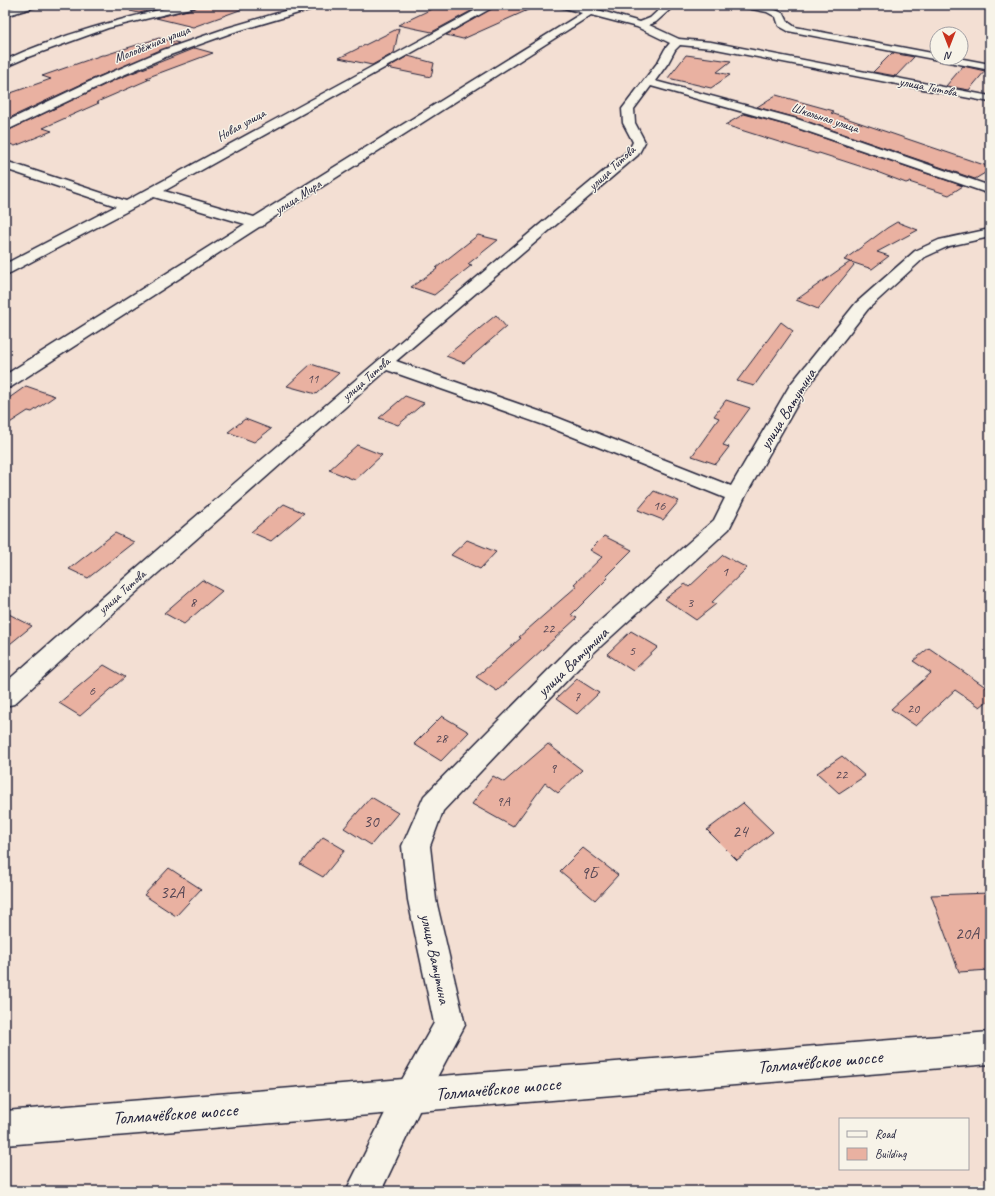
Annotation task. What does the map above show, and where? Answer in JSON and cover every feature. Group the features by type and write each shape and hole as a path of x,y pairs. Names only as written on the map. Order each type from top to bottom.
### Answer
{"street":[{"path":"5,13 32,5"},
{"path":"5,64 24,55 105,26 192,5"},
{"name":"Молодёжная улица","path":"5,127 83,88 147,60 244,26 316,5"},
{"name":"Новая улица","path":"5,270 153,192 492,5"},
{"name":"улица Титова","path":"564,5 591,11 641,26 677,42 711,45 990,100"},
{"path":"641,26 653,20 670,5"},
{"path":"745,5 758,7 781,16 783,24 792,29 929,56"},
{"name":"улица Мира","path":"5,383 258,223 437,107 591,11"},
{"name":"улица Титова","path":"5,697 124,590 384,363 634,152 639,142 629,123 628,109 663,63 670,49 677,42"},
{"path":"969,64 990,68"},
{"name":"Школьная улица","path":"648,82 793,122 990,190"},
{"path":"5,165 126,205"},
{"path":"153,192 258,223"},
{"name":"улица Ватутина","path":"364,1191 410,1096 450,1025 422,900 416,846 433,804 581,651 722,524 736,495 799,385 862,306 920,254 944,243 990,233"},
{"path":"384,363 550,421 736,495"},
{"name":"Толмачёвское шоссе","path":"5,1128 990,1048"}],"building":[{"path":"130,5 174,5 139,13 130,11"},
{"path":"198,5 248,5 248,7 193,27 156,18 195,8"},
{"path":"440,5 482,5 432,32 398,25"},
{"path":"498,5 539,5 463,39 446,35"},
{"path":"399,28 394,53 372,65 339,58"},
{"path":"159,38 179,43 88,81 5,120 5,95 51,79 42,76 102,55"},
{"path":"195,48 213,53 146,78 150,79 43,128 52,131 15,146 5,142 5,132 115,80"},
{"path":"892,53 914,57 896,76 873,72"},
{"path":"686,55 731,61 717,72 730,75 711,88 668,78"},
{"path":"408,56 434,63 431,77 387,68"},
{"path":"963,66 985,71 969,90 946,86"},
{"path":"776,95 834,111 831,113 990,167 990,170 975,179 797,118 757,107"},
{"path":"744,114 789,126 963,186 949,195 909,182 906,183 878,172 819,153 817,154 725,125"},
{"path":"897,222 918,230 877,252 889,256 872,269 851,262 854,265 818,309 796,300 850,262 844,260"},
{"path":"478,235 498,240 468,264 472,265 434,295 411,287 437,269 436,268"},
{"path":"496,315 506,327 464,363 446,356"},
{"path":"781,322 793,331 754,386 737,381"},
{"path":"311,364 339,373 316,394 287,386"},
{"path":"26,386 55,396 32,412 28,411 5,426 5,401"},
{"path":"405,396 424,403 398,425 379,418"},
{"path":"726,400 750,408 723,445 729,447 716,464 692,456 719,418 714,416"},
{"path":"245,419 271,429 254,442 228,432"},
{"path":"357,445 382,455 355,480 329,470"},
{"path":"654,491 679,501 663,520 638,510"},
{"path":"284,504 304,513 271,541 251,532"},
{"path":"115,533 134,542 88,578 69,569"},
{"path":"604,536 632,550 605,577 608,578 571,615 577,618 497,691 476,677 577,586 574,584 602,557 590,550"},
{"path":"467,540 496,552 480,569 451,555"},
{"path":"723,555 747,568 712,602 716,604 696,620 665,599 685,584 689,587"},
{"path":"202,580 222,591 184,624 164,613"},
{"path":"5,612 32,626 5,648"},
{"path":"631,631 658,647 633,671 607,654"},
{"path":"929,648 990,690 990,699 980,707 955,690 916,726 891,709 931,673 913,661"},
{"path":"104,665 125,677 80,716 59,703"},
{"path":"577,679 599,693 577,714 556,699"},
{"path":"442,716 469,732 441,761 414,744"},
{"path":"548,744 582,770 558,793 545,783 513,827 472,804 493,776 504,782"},
{"path":"842,756 865,776 839,793 817,773"},
{"path":"371,797 398,813 371,845 344,828"},
{"path":"743,803 773,832 737,860 707,830"},
{"path":"323,837 345,850 323,877 300,864"},
{"path":"583,848 618,875 595,900 560,871"},
{"path":"169,868 201,889 176,916 144,895"},
{"path":"990,893 990,970 959,972 931,895"}]}
